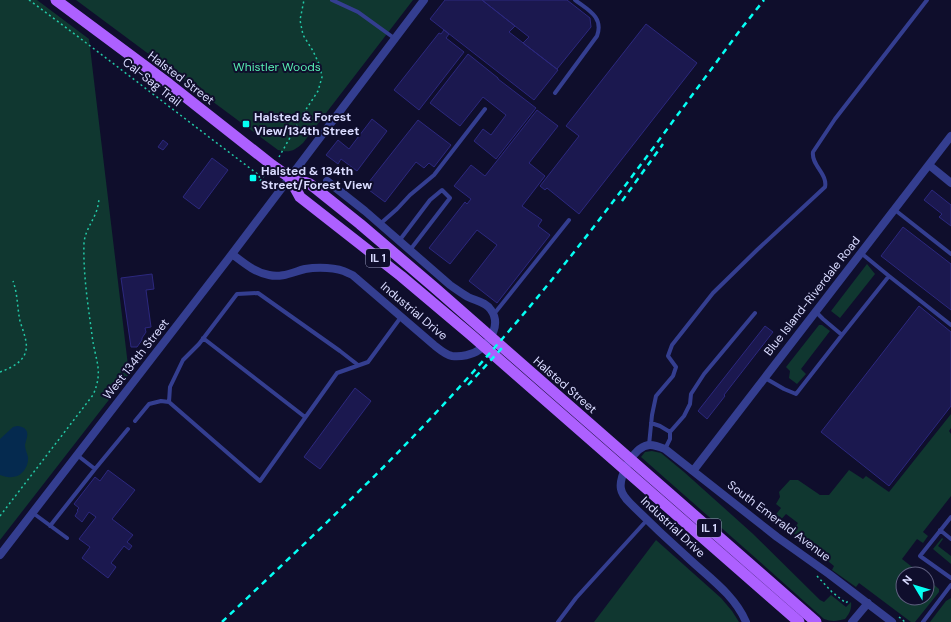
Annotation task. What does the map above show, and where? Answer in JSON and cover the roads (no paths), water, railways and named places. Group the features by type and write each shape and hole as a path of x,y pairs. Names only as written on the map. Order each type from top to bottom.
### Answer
{"main road":[{"name":"Halsted Street","path":"56,0 169,84 272,165 290,177 310,184 365,229 475,330 635,471 799,622"},
{"name":"Halsted Street","path":"290,177 300,198 401,276 475,330"},
{"name":"Halsted Street","path":"635,471 816,622"}],"street":[{"name":"West 134th Street","path":"0,555 232,254 424,0"},
{"name":"Blue Island-Riverdale Road","path":"693,471 951,136"},
{"path":"929,165 951,183"},
{"path":"327,181 460,292 469,298 485,304 494,315"},
{"name":"Industrial Drive","path":"232,254 258,273 271,276 286,275 306,269 319,268 337,269 348,272 442,351 450,356 459,356 478,351 492,336 495,328 494,315"},
{"name":"Industrial Drive","path":"649,445 640,449 624,471 621,481 623,495 734,601 746,622"},
{"name":"South Emerald Avenue","path":"649,445 665,449 777,537 892,622"},
{"path":"852,622 868,603"}],"lane":[{"path":"332,0 358,12 394,38"},
{"path":"555,93 597,36 599,30 596,18 592,13 575,0"},
{"path":"649,445 656,396 673,376 676,367 668,356 672,345 713,293 825,187 826,182 813,159 813,152 835,119 927,0"},
{"path":"380,224 398,209 410,195 434,175 486,109"},
{"path":"399,241 430,200 442,190 450,198 410,250"},
{"path":"894,210 951,254"},
{"path":"494,315 569,220"},
{"path":"861,253 951,325"},
{"path":"765,378 784,390 796,394 889,276"},
{"path":"169,402 170,387 183,360 204,338 237,294 258,293 358,365"},
{"path":"816,312 842,335"},
{"path":"665,449 670,439 670,432 684,416 690,404 691,394 704,374 755,313"},
{"path":"135,420 149,404 160,401 169,402 260,481 337,373 368,362 401,317"},
{"path":"204,338 306,417"},
{"path":"651,423 670,432"},
{"path":"50,526 128,430"},
{"path":"77,455 95,469"},
{"path":"33,512 67,538"},
{"path":"951,516 920,556 951,578"},
{"path":"558,622 576,598 647,519"},
{"path":"940,530 951,539"},
{"path":"923,622 951,585"}],"water":[{"path":"13,427 23,427 27,432 25,445 28,460 26,467 22,473 16,477 0,475 0,439"}],"railway":[{"path":"222,622 338,512 453,395 540,295 570,258 764,0"},
{"path":"622,201 663,144"},
{"path":"468,385 502,348"}],"place":[{"name":"Halsted & Forest View/134th Street","path":"246,124"},
{"name":"Halsted & 134th Street/Forest View","path":"253,178"}],"park label":[{"name":"Whistler Woods","path":"277,67"}]}
